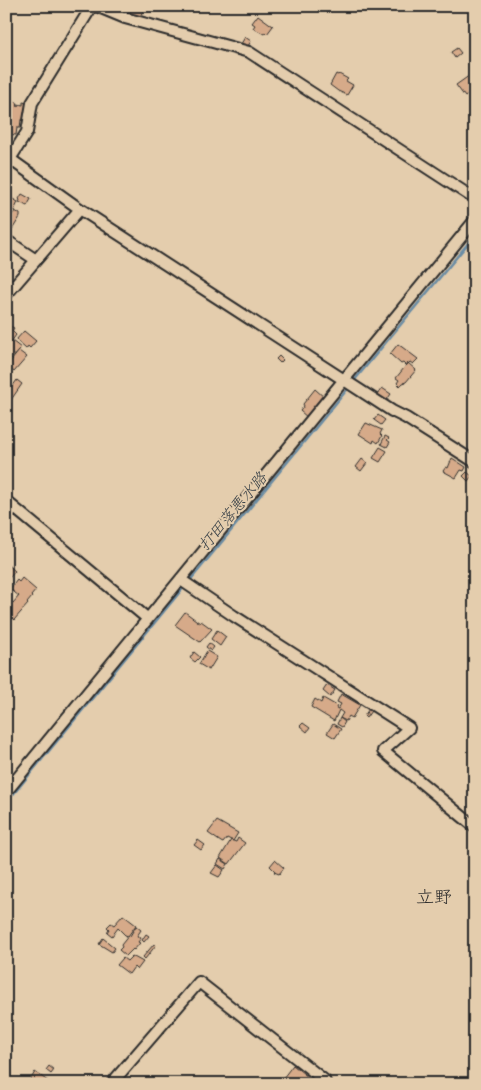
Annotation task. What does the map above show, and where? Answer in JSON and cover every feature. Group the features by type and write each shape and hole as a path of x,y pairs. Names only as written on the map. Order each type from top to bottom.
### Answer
{"street":[{"path":"475,199 249,52 125,18 94,6 32,103 27,132 8,158 80,209 475,462"},
{"path":"6,295 80,209"},
{"path":"6,792 475,220"},
{"path":"6,240 36,260"},
{"path":"6,501 148,619"},
{"path":"181,580 249,626 409,728 383,751 475,828"},
{"path":"111,1084 199,982 324,1080 326,1084"}],"building":[{"path":"133,6 145,6 140,17 130,13"},
{"path":"258,15 273,26 267,34 253,28 255,25 252,23"},
{"path":"245,37 251,41 247,48 241,44"},
{"path":"457,48 461,53 455,58 451,52"},
{"path":"473,73 475,77 475,90 465,97 456,85"},
{"path":"336,74 348,79 346,81 353,85 347,95 330,85"},
{"path":"10,101 17,102 18,107 18,104 23,105 23,102 27,103 24,121 21,120 20,128 17,128 16,135 6,133 6,106 9,106"},
{"path":"22,194 31,199 27,206 19,202"},
{"path":"6,195 18,202 14,211 10,209 9,212 6,211"},
{"path":"15,211 20,214 20,217 10,233 6,231 6,212 12,215"},
{"path":"6,324 14,328 12,331 16,335 11,342 6,341"},
{"path":"24,331 36,341 30,348 28,346 26,349 16,340"},
{"path":"8,340 21,348 6,363 6,342"},
{"path":"398,344 418,359 413,364 410,362 406,366 403,363 401,364 390,354"},
{"path":"19,351 27,357 14,372 7,366"},
{"path":"279,356 283,360 280,363 276,359"},
{"path":"408,363 416,370 400,386 397,383 399,380 396,378"},
{"path":"17,380 22,384 6,407 6,395"},
{"path":"382,388 391,394 386,401 377,395"},
{"path":"315,389 325,398 308,418 300,411"},
{"path":"378,415 385,420 381,425 374,420"},
{"path":"366,423 382,430 380,434 382,436 378,443 374,440 373,443 359,434"},
{"path":"385,436 389,438 387,440 390,442 387,447 381,444"},
{"path":"380,447 387,451 380,462 373,458"},
{"path":"452,458 466,467 464,471 461,470 456,478 443,471 446,467 448,468"},
{"path":"362,459 367,463 361,471 356,467"},
{"path":"467,472 472,476 468,481 463,476"},
{"path":"8,565 15,571 6,582 6,567"},
{"path":"22,578 36,590 28,604 14,620 6,614 8,610 6,609 6,598 13,603 19,596 10,589 17,580 19,582"},
{"path":"185,612 212,629 200,642 175,625"},
{"path":"217,630 226,637 220,646 211,639"},
{"path":"209,643 214,647 211,651 206,647"},
{"path":"207,651 217,657 209,670 199,664"},
{"path":"194,652 200,657 195,662 190,658"},
{"path":"327,685 335,690 330,697 323,691"},
{"path":"341,694 360,705 352,718 349,716 346,721 340,718 343,713 339,710 334,721 311,707 315,699 321,703 323,698 337,706 336,708 338,709 341,704 337,702"},
{"path":"369,709 371,711 366,718 364,716"},
{"path":"340,718 345,722 342,727 337,724"},
{"path":"303,723 310,728 307,732 300,726"},
{"path":"333,724 341,729 335,738 327,733"},
{"path":"217,821 238,833 233,841 227,838 223,843 208,833"},
{"path":"238,838 245,843 229,864 220,858 231,840 236,842"},
{"path":"198,840 205,845 201,850 194,845"},
{"path":"220,859 228,864 225,869 217,864"},
{"path":"275,860 284,868 279,874 274,872 270,866"},
{"path":"217,865 224,870 219,877 211,873"},
{"path":"123,915 136,925 128,936 118,928 112,936 107,932 109,929 107,927 111,923 114,925"},
{"path":"136,926 141,930 137,936 141,938 138,942 140,943 126,956 119,950"},
{"path":"146,934 149,936 144,942 142,940"},
{"path":"103,938 115,948 112,952 99,944"},
{"path":"154,944 156,945 145,959 143,957"},
{"path":"132,956 143,962 137,970 134,967 129,974 117,965 123,958 127,961"},
{"path":"293,1065 317,1084 292,1084 286,1081 283,1078"},
{"path":"49,1066 54,1070 51,1074 46,1070"},
{"path":"35,1072 52,1084 28,1084"}],"waterway":[{"name":"打田落悪水路","path":"353,382 475,235"},
{"name":"打田落悪水路","path":"188,583 350,386"},
{"name":"打田落悪水路","path":"6,803 184,587"}],"district":[{"name":"立野","path":"434,897"}]}
